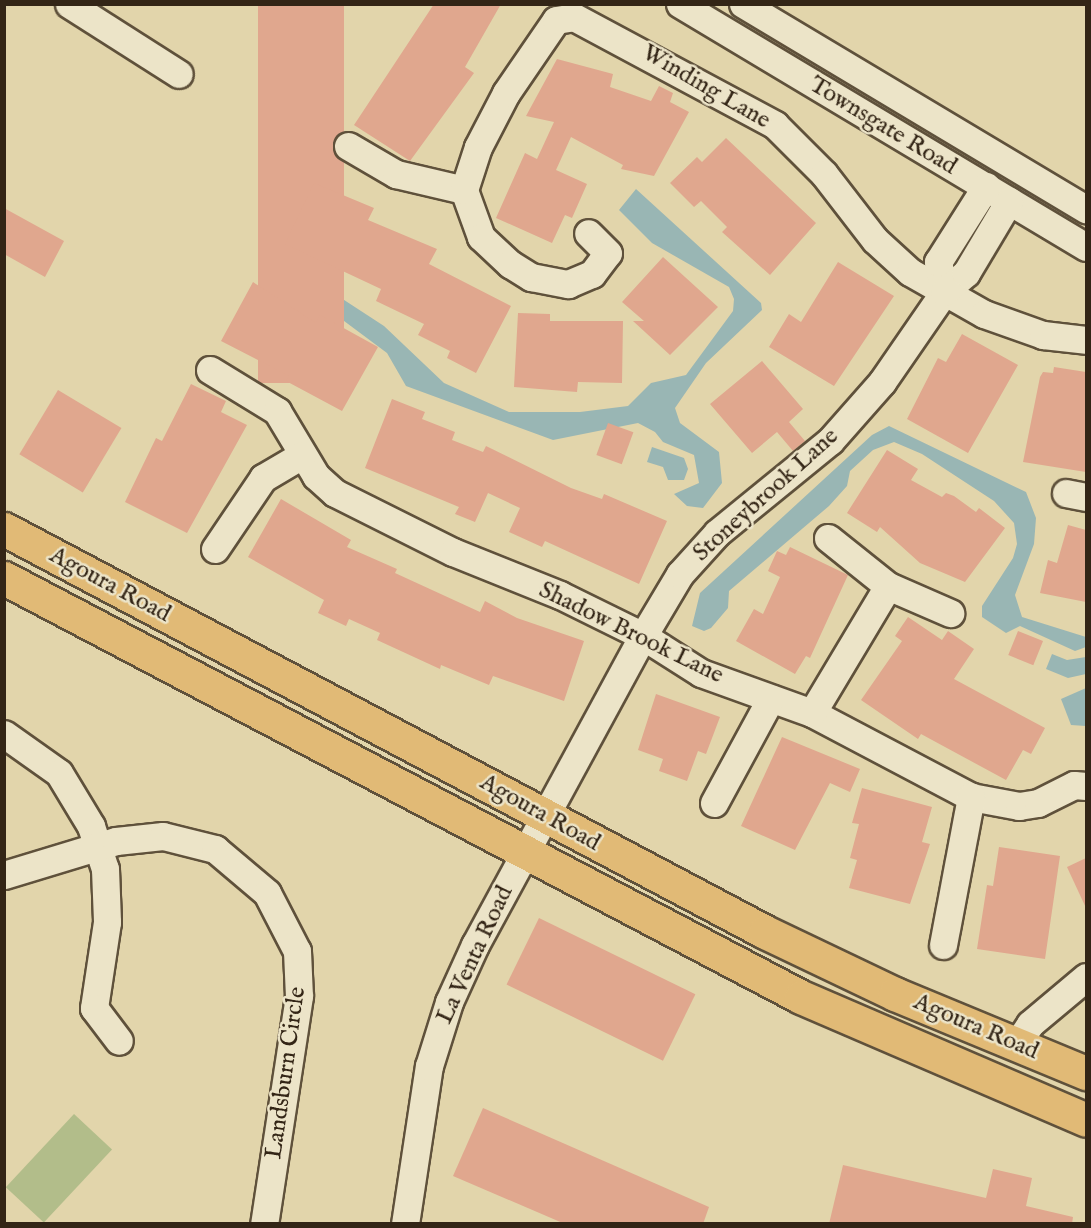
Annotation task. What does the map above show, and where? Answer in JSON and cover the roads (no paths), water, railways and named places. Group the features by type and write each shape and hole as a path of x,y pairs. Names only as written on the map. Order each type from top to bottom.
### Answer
{"main road":[{"name":"Agoura Road","path":"4,529 536,834 801,997 1086,1120"},
{"name":"Agoura Road","path":"4,578 536,834 765,932 1017,1045 1086,1073"}],"street":[{"path":"69,4 179,74"},
{"name":"Townsgate Road","path":"680,4 1086,247"},
{"name":"Townsgate Road","path":"743,4 1086,209"},
{"name":"Winding Lane","path":"464,190 478,147 506,93 556,20 574,17 775,125 824,174 876,240 910,272 984,314 1043,334 1086,340"},
{"path":"348,146 396,174 464,190 481,237 510,264 547,282 568,284 592,274 603,263 608,253 588,233"},
{"path":"944,292 938,262 986,186"},
{"path":"1009,201 1032,199 1086,230"},
{"name":"Stoneybrook Lane","path":"536,834 643,636 680,574 717,533 830,441 882,382 944,292 966,273 1009,201"},
{"name":"Shadow Brook Lane","path":"210,370 277,411 302,455 335,493 453,552 560,595 643,636 701,673 812,713 971,797 1019,806 1038,803 1080,785"},
{"path":"215,549 263,478 302,455"},
{"path":"828,538 888,586 950,613"},
{"path":"812,713 888,586"},
{"path":"714,803 771,698"},
{"path":"4,734 59,773 98,846 105,868 107,922 94,1008 119,1041"},
{"path":"943,945 971,797"},
{"name":"La Venta Road","path":"405,1224 437,1039 475,945 536,834"},
{"name":"Landsburn Circle","path":"4,875 138,836 163,836 215,849 267,893 291,935 299,967 299,996 264,1224"},
{"path":"1017,1045 1030,1024 1086,977"}],"water":[{"path":"636,189 761,303 762,310 706,363 675,408 680,423 719,452 722,483 703,508 687,506 674,494 699,483 694,455 663,442 655,432 638,423 553,440 406,386 387,353 277,271 265,268 272,253 384,326 444,383 509,412 580,412 628,406 651,383 686,375 733,311 734,299 729,287 652,243 619,210"},
{"path":"889,426 1026,492 1036,518 1034,544 1015,595 1022,617 1086,637 1086,647 1075,651 1020,626 1006,633 982,617 982,606 1013,558 1017,544 1014,523 994,501 922,454 894,442 873,450 850,471 847,486 829,506 729,591 728,608 711,628 704,631 692,626 700,593 872,435"},
{"path":"652,447 684,458 688,469 684,480 668,480 663,467 647,462"},
{"path":"1052,654 1067,660 1086,657 1086,674 1068,678 1046,669"},
{"path":"1086,688 1086,726 1071,725 1061,699"}]}
